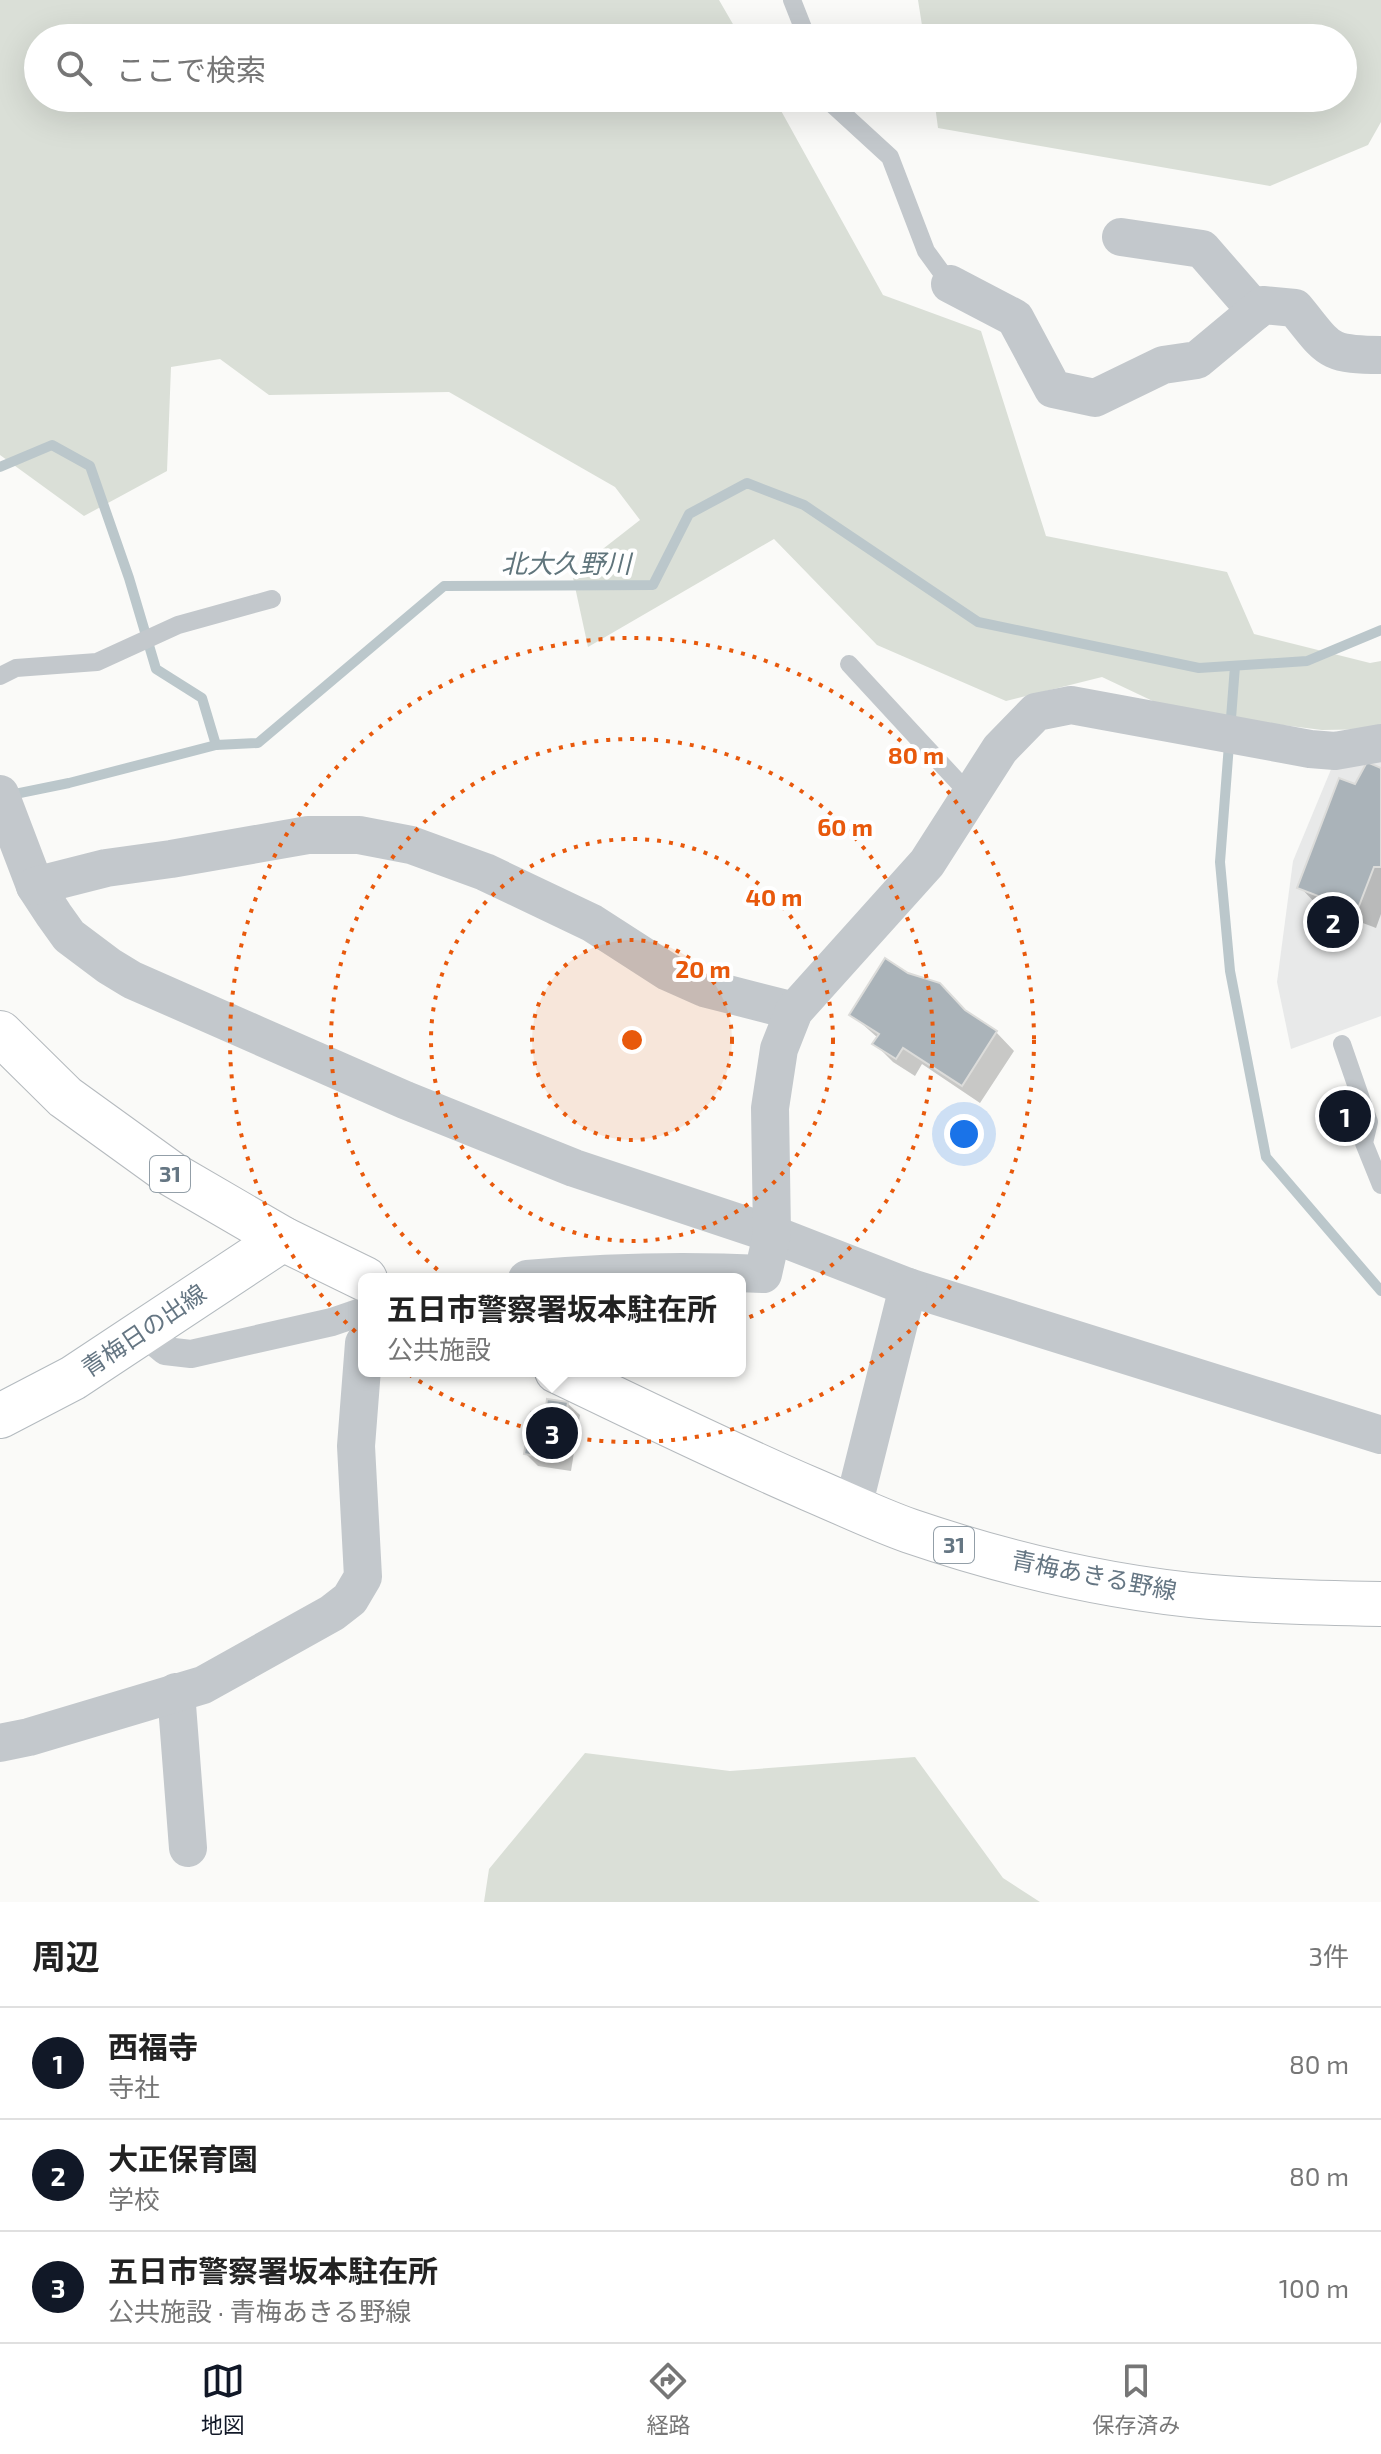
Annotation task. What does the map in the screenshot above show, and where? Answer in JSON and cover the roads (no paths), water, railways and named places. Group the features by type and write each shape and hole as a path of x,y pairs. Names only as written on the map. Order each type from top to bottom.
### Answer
{"main road":[{"name":"31","path":"0,1033 65,1097 128,1143 205,1195 283,1239 358,1276"},
{"name":"青梅日の出線","path":"0,1416 73,1378 283,1239"},
{"name":"青梅あきる野線","path":"570,1377 765,1470 907,1530 956,1546 1098,1581 1210,1597 1381,1604"}],"street":[{"path":"1121,237 1202,249 1256,311"},
{"path":"950,284 1015,318 1053,389 1095,398 1163,365 1197,360 1263,305 1295,308 1328,348 1348,355 1381,355"},
{"path":"746,1273 763,1274 772,1234 770,1108 779,1049 794,1011 927,863 1000,749 1036,712 1071,705 1310,749 1335,751 1381,743"},
{"path":"0,794 35,886 69,936 132,980 405,1100 553,1160 772,1234 908,1287 1381,1435"},
{"path":"35,886 106,868 308,835 359,835 411,845 485,872 592,923 668,972 704,988 794,1011"},
{"path":"596,1273 741,1273"},
{"path":"853,1507 908,1287"},
{"path":"142,1332 165,1351 191,1354 332,1322 358,1313"},
{"path":"0,1743 203,1685 332,1613 350,1599 363,1577 356,1446 361,1377"},
{"path":"176,1692 188,1848"}],"lane":[{"path":"792,0 801,24"},
{"path":"841,112 890,157 926,251 950,284"},
{"path":"0,676 16,668 97,662 178,625 272,599"},
{"path":"849,664 971,796"},
{"path":"1342,1044 1369,1122 1364,1143 1381,1185"}],"waterway":[{"path":"0,467 52,445 90,466 129,578 156,669 202,698 216,745"},
{"name":"北大久野川","path":"10,795 216,745 258,743 444,586 653,585 689,514 747,483 804,505 978,622 1199,668 1307,661 1381,630"},
{"path":"1235,666 1220,862 1230,971 1266,1157 1381,1291"}],"place":[{"name":"大正保育園","path":"1333,922"},
{"name":"西福寺","path":"1345,1116"},
{"name":"五日市警察署坂本駐在所","path":"552,1433"}]}
